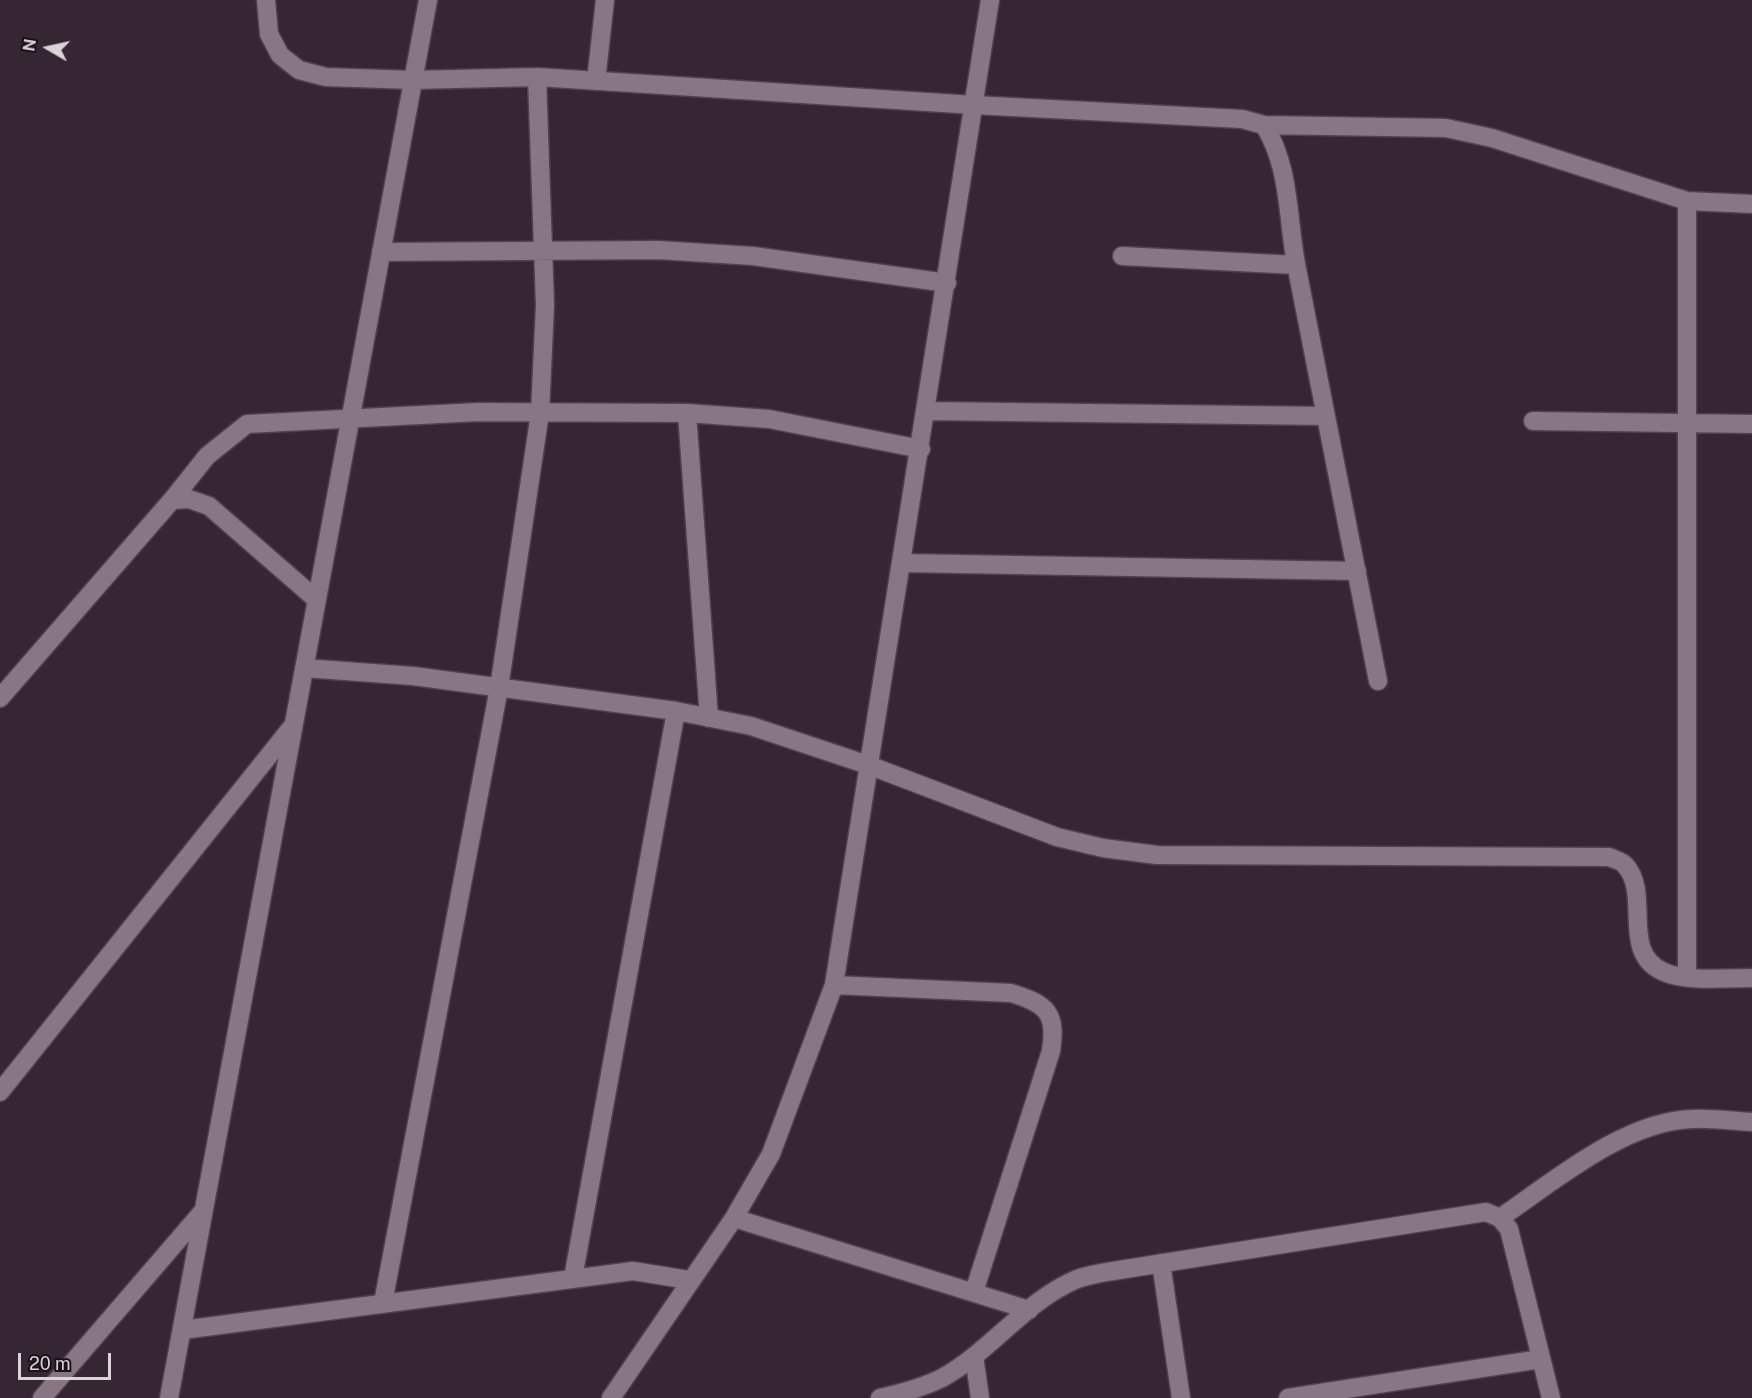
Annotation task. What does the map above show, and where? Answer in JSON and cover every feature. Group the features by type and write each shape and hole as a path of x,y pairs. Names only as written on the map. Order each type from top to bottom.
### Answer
{"street":[{"path":"266,0 269,34 280,55 299,70 326,77 413,80 537,77 974,105 1242,119 1264,124 1446,128 1492,138 1687,201 1752,204"},
{"path":"169,1398 428,0"},
{"path":"596,81 605,0"},
{"path":"610,1398 689,1280 734,1218 771,1154 834,985 871,766 990,0"},
{"path":"383,1303 498,688 540,413 545,350 537,77"},
{"path":"1264,124 1276,145 1283,170 1296,265 1378,681"},
{"path":"1687,201 1687,976"},
{"path":"381,252 658,250 753,256 947,284"},
{"path":"1122,256 1296,265"},
{"path":"927,411 1326,416"},
{"path":"0,698 172,500 207,456 247,424 478,412 687,413 770,419 921,448"},
{"path":"687,413 709,718"},
{"path":"1533,421 1752,424"},
{"path":"172,500 189,499 209,506 317,600"},
{"path":"903,563 1357,571"},
{"path":"304,668 413,676 675,711 751,726 871,766 1057,837 1136,852 1157,855 1609,856 1625,865 1634,884 1641,946 1647,961 1665,973 1752,978"},
{"path":"573,1278 675,711"},
{"path":"0,1092 294,725"},
{"path":"834,985 1011,993 1035,1000 1049,1013 1054,1029 1051,1051 974,1292"},
{"path":"1500,1218 1581,1163 1650,1127 1690,1119 1752,1122"},
{"path":"42,1398 204,1210"},
{"path":"880,1398 914,1391 942,1377 974,1356 1054,1291 1078,1279 1161,1263 1486,1212 1500,1218 1509,1229 1551,1398"},
{"path":"734,1218 1029,1310"},
{"path":"1161,1263 1181,1398"},
{"path":"182,1330 633,1270 689,1280"},
{"path":"974,1356 981,1398"},
{"path":"1288,1398 1542,1359"}]}
